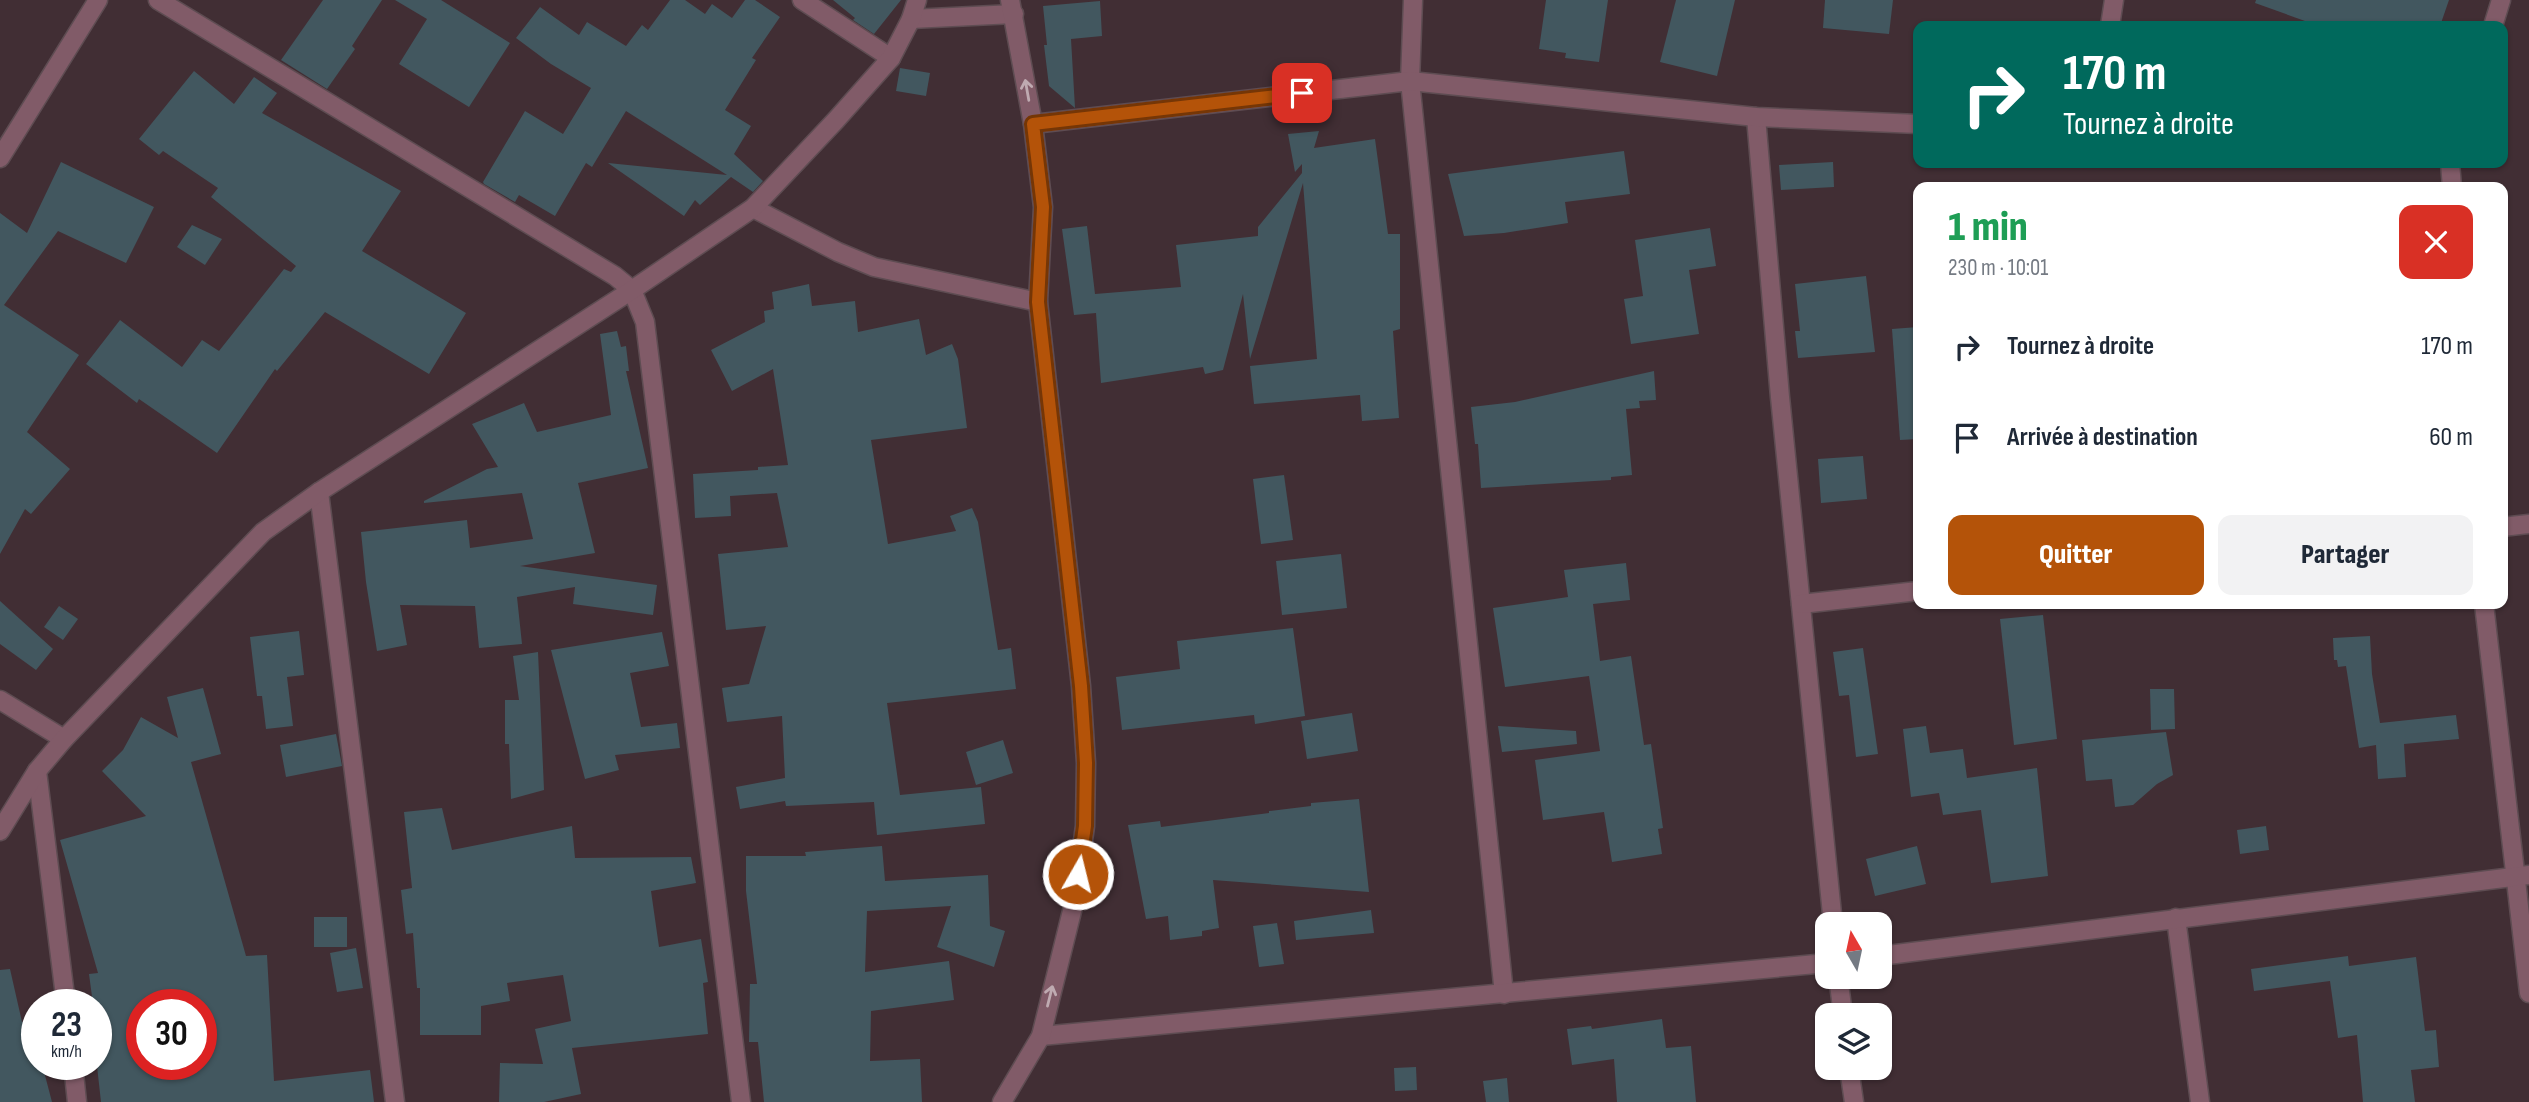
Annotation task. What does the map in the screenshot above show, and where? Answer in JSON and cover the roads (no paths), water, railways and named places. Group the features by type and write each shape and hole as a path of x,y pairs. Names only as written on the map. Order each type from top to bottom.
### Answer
{"street":[{"path":"0,158 97,0"},
{"path":"159,0 615,276 632,290 645,322 741,1102"},
{"path":"802,0 891,58"},
{"path":"0,831 37,771 64,739 263,532 319,492 632,290 753,208 891,58 911,19 917,0"},
{"path":"1413,0 1410,81 1504,994"},
{"path":"2111,21 2114,0"},
{"path":"2495,21 2501,0"},
{"path":"911,19 1012,7 1033,124 1043,207 1038,302 1081,686 1086,763 1085,826 1075,899 1041,1036 1002,1102"},
{"path":"1033,124 1410,81 1756,117 1913,124"},
{"path":"1756,117 1832,912"},
{"path":"753,208 838,252 874,267 1038,302"},
{"path":"319,492 395,1102"},
{"path":"2508,526 2529,524"},
{"path":"1801,604 1913,592"},
{"path":"2485,609 2522,875 2529,993"},
{"path":"0,700 64,739"},
{"path":"37,771 64,989"},
{"path":"1892,954 2522,875"},
{"path":"2176,918 2200,1102"},
{"path":"1041,1036 1815,964"},
{"path":"75,1080 77,1102"},
{"path":"1851,1080 1854,1102"}]}
